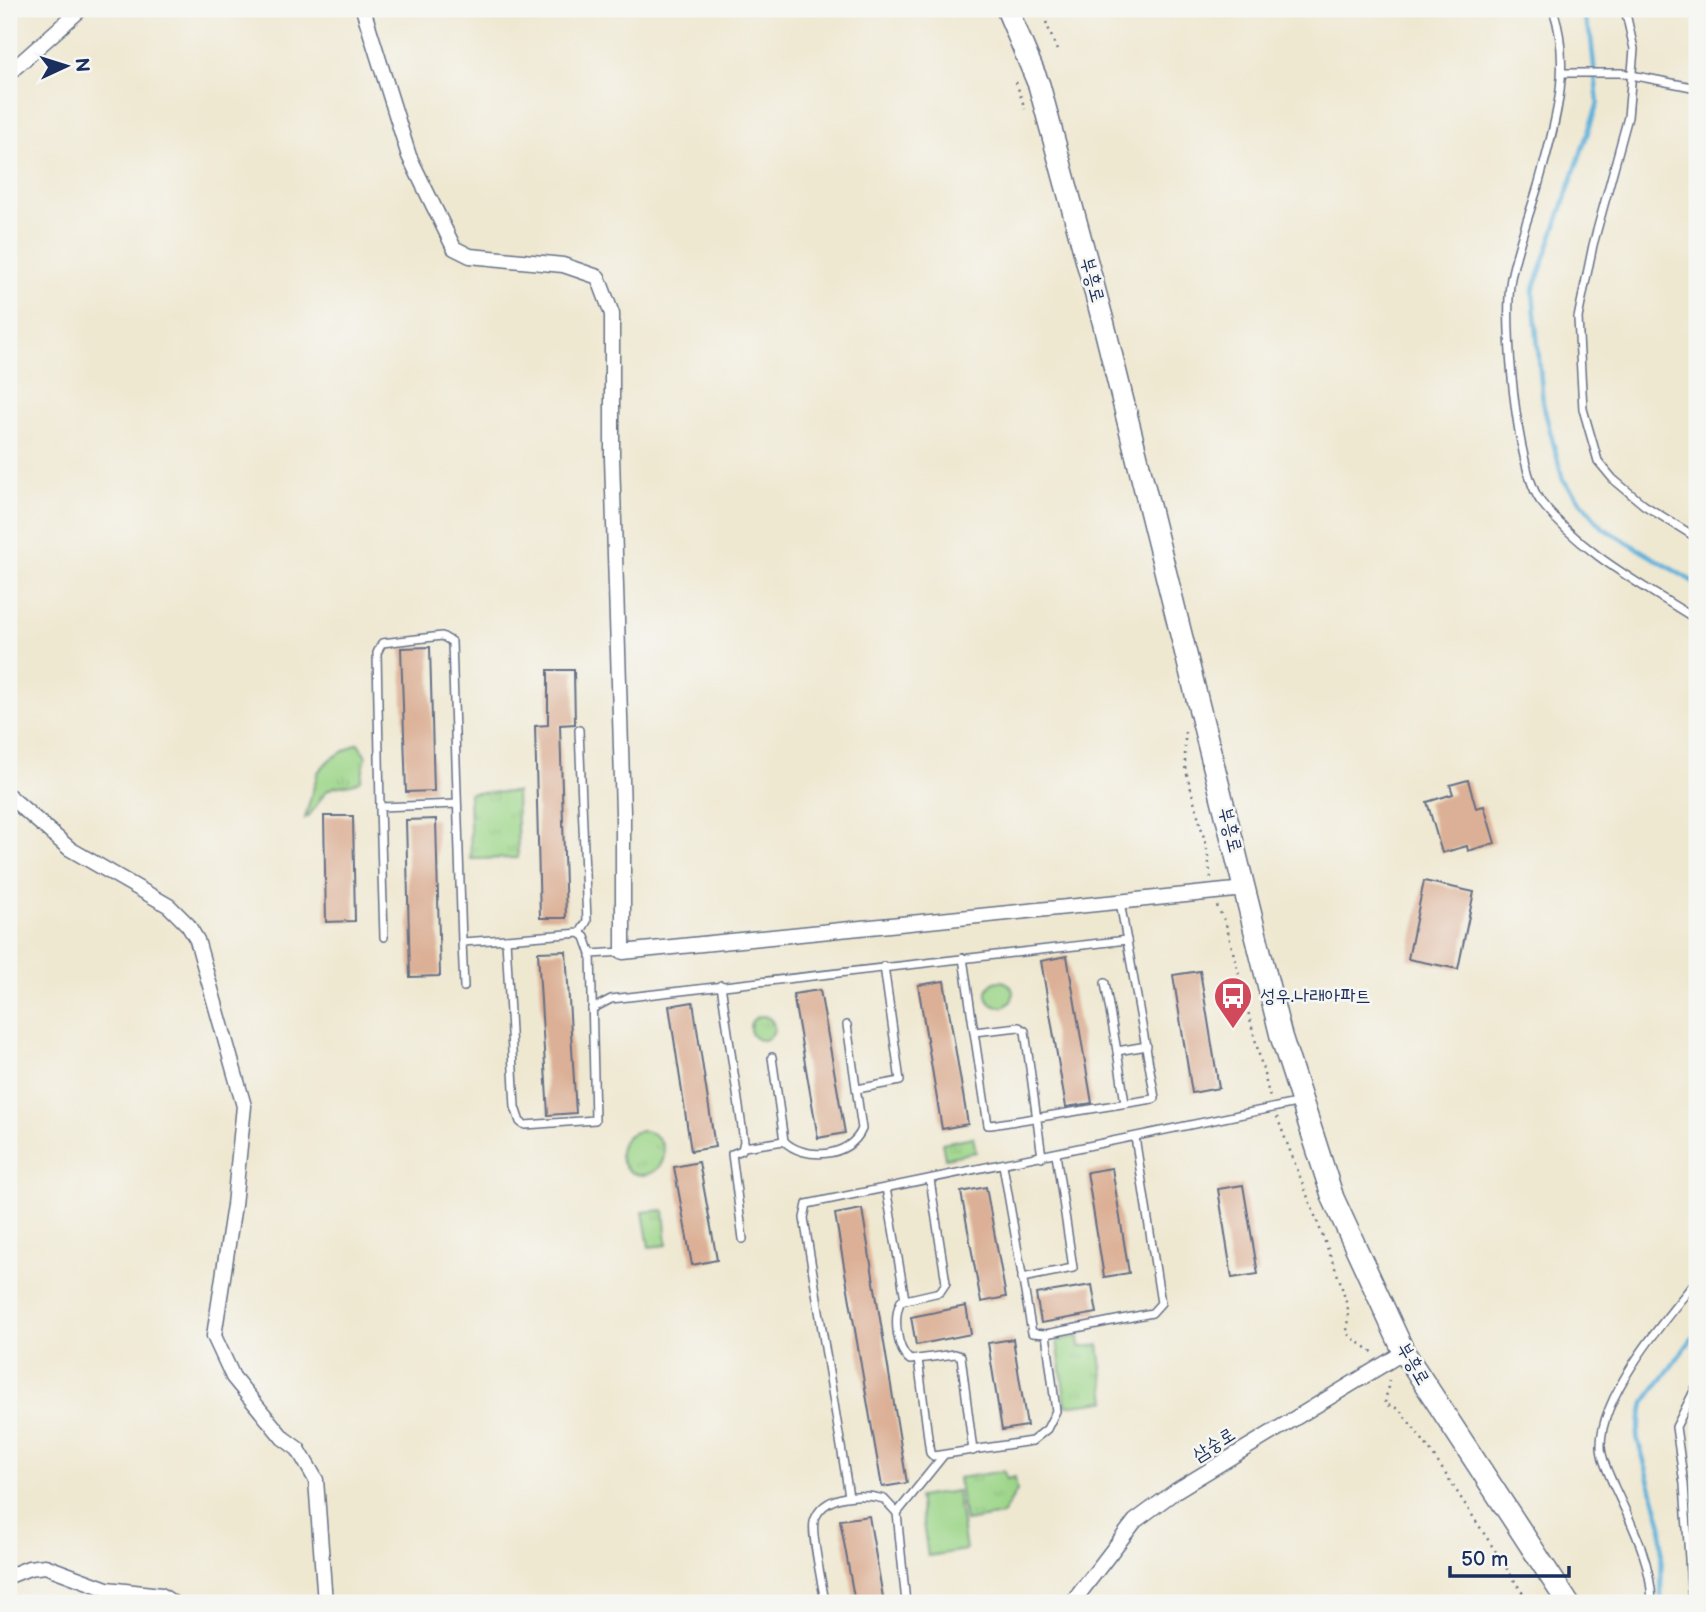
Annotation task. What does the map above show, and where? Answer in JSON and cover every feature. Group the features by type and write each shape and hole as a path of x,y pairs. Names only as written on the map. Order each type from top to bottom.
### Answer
{"main road":[{"name":"부흥로","path":"1007,9 1039,85 1103,321 1281,1036 1333,1199 1404,1352 1568,1603"}],"street":[{"path":"9,73 81,9"},
{"path":"363,9 409,156 454,248 470,256 580,269 598,277 612,314 612,458 623,812 624,952 1245,889"},
{"path":"9,796 70,849 169,906 188,925 197,940 244,1106 234,1205 214,1336 233,1377 283,1438 299,1450 316,1480 325,1603"},
{"name":"삼숭로","path":"1072,1603 1135,1521 1177,1490 1404,1352"},
{"path":"9,1576 29,1568 46,1566 107,1589 161,1595 173,1603"}],"lane":[{"path":"1553,9 1561,41 1562,73 1553,131 1511,279 1509,319 1521,453 1528,479 1539,500 1586,548 1697,620"},
{"path":"1625,9 1634,49 1628,117 1593,245 1578,318 1583,409 1598,461 1613,479 1644,505 1697,538"},
{"path":"1562,73 1621,74 1697,88"},
{"path":"384,937 378,648 387,641 442,636 449,638 453,646 464,987"},
{"path":"579,730 587,921 580,933"},
{"path":"380,807 457,804"},
{"path":"963,958 986,1123 991,1125 1156,1096 1120,902"},
{"path":"462,942 580,933"},
{"path":"506,939 515,1107 520,1122 531,1125 596,1120 591,954 580,933"},
{"path":"592,1009 611,999 1127,940"},
{"path":"591,954 624,952"},
{"path":"857,1089 900,1082 884,966"},
{"path":"1105,983 1125,1103"},
{"path":"721,985 744,1147"},
{"path":"772,1057 784,1141 792,1150 806,1154 850,1145 862,1129 847,1025"},
{"path":"974,1032 1019,1027 1026,1031 1041,1157"},
{"path":"1117,1051 1147,1046"},
{"path":"849,1496 803,1210 807,1204 1302,1102"},
{"path":"1003,1165 1032,1333 1046,1334 1152,1313 1159,1307 1135,1137"},
{"path":"743,1239 732,1154 744,1147 784,1141"},
{"path":"1022,1278 1073,1268 1056,1154"},
{"path":"905,1299 940,1292 946,1283 930,1180"},
{"path":"886,1188 905,1299 897,1311 898,1335 904,1355 910,1360 955,1354 961,1356 973,1451"},
{"path":"1652,1603 1644,1552 1606,1465 1601,1445 1606,1418 1645,1342 1697,1280"},
{"path":"918,1359 930,1453 943,1456 1031,1441 1052,1422 1056,1411 1046,1334"},
{"path":"1692,1603 1684,1484 1676,1427 1697,1385"},
{"path":"897,1513 943,1456"},
{"path":"825,1603 814,1524 819,1512 830,1502 849,1496 884,1499 897,1513 906,1603"}],"path":[{"path":"1041,9 1058,53"}],"green space":[{"path":"358,743 366,756 361,780 328,790 305,818 318,772 329,760"},
{"path":"516,792 518,858 471,859 469,793"},
{"path":"1000,981 1010,984 1013,994 1010,1004 1000,1007 990,1004 987,994 990,984"},
{"path":"762,1016 771,1019 774,1028 771,1037 762,1040 753,1037 750,1028 753,1019"},
{"path":"642,1131 657,1138 664,1153 657,1168 642,1175 627,1168 620,1153 627,1138"},
{"path":"973,1137 976,1152 945,1158 942,1143"},
{"path":"664,1210 667,1245 649,1247 643,1212"},
{"path":"1079,1337 1080,1347 1099,1345 1106,1401 1066,1406 1057,1340"},
{"path":"1004,1471 1006,1479 1015,1477 1017,1491 1002,1515 965,1521 958,1478"},
{"path":"957,1491 966,1550 928,1556 919,1497"}],"building":[{"path":"430,647 434,791 406,792 401,648"},
{"path":"548,670 574,670 575,724 560,725 566,918 540,918 535,726 548,725"},
{"path":"1468,780 1476,808 1484,806 1495,843 1468,851 1467,846 1442,853 1427,802 1453,794 1450,785"},
{"path":"324,816 353,816 355,921 326,922"},
{"path":"436,819 440,976 410,977 406,820"},
{"path":"1424,881 1474,892 1458,969 1408,959"},
{"path":"566,951 576,1113 548,1115 538,952"},
{"path":"1067,956 1092,1103 1066,1107 1041,961"},
{"path":"1200,971 1219,1088 1192,1093 1173,975"},
{"path":"944,981 968,1124 942,1129 918,985"},
{"path":"820,990 845,1133 818,1138 793,994"},
{"path":"693,1002 715,1147 691,1151 669,1006"},
{"path":"699,1162 717,1260 692,1265 674,1167"},
{"path":"1112,1168 1129,1273 1104,1277 1087,1172"},
{"path":"1243,1185 1258,1274 1232,1278 1218,1189"},
{"path":"986,1187 1006,1297 981,1302 961,1192"},
{"path":"862,1209 907,1483 882,1487 835,1214"},
{"path":"1092,1285 1097,1313 1041,1323 1036,1294"},
{"path":"966,1306 971,1334 916,1345 911,1317"},
{"path":"1013,1339 1027,1426 1002,1430 988,1343"},
{"path":"869,1516 884,1603 855,1603 840,1520"}],"waterway":[{"path":"1581,9 1591,38 1598,103 1533,292 1543,404 1563,480 1603,528 1697,584"},
{"path":"1661,1603 1662,1525 1637,1437 1644,1403 1697,1332"}],"place":[{"name":"성우.나래아파트","path":"1233,1030"}]}
